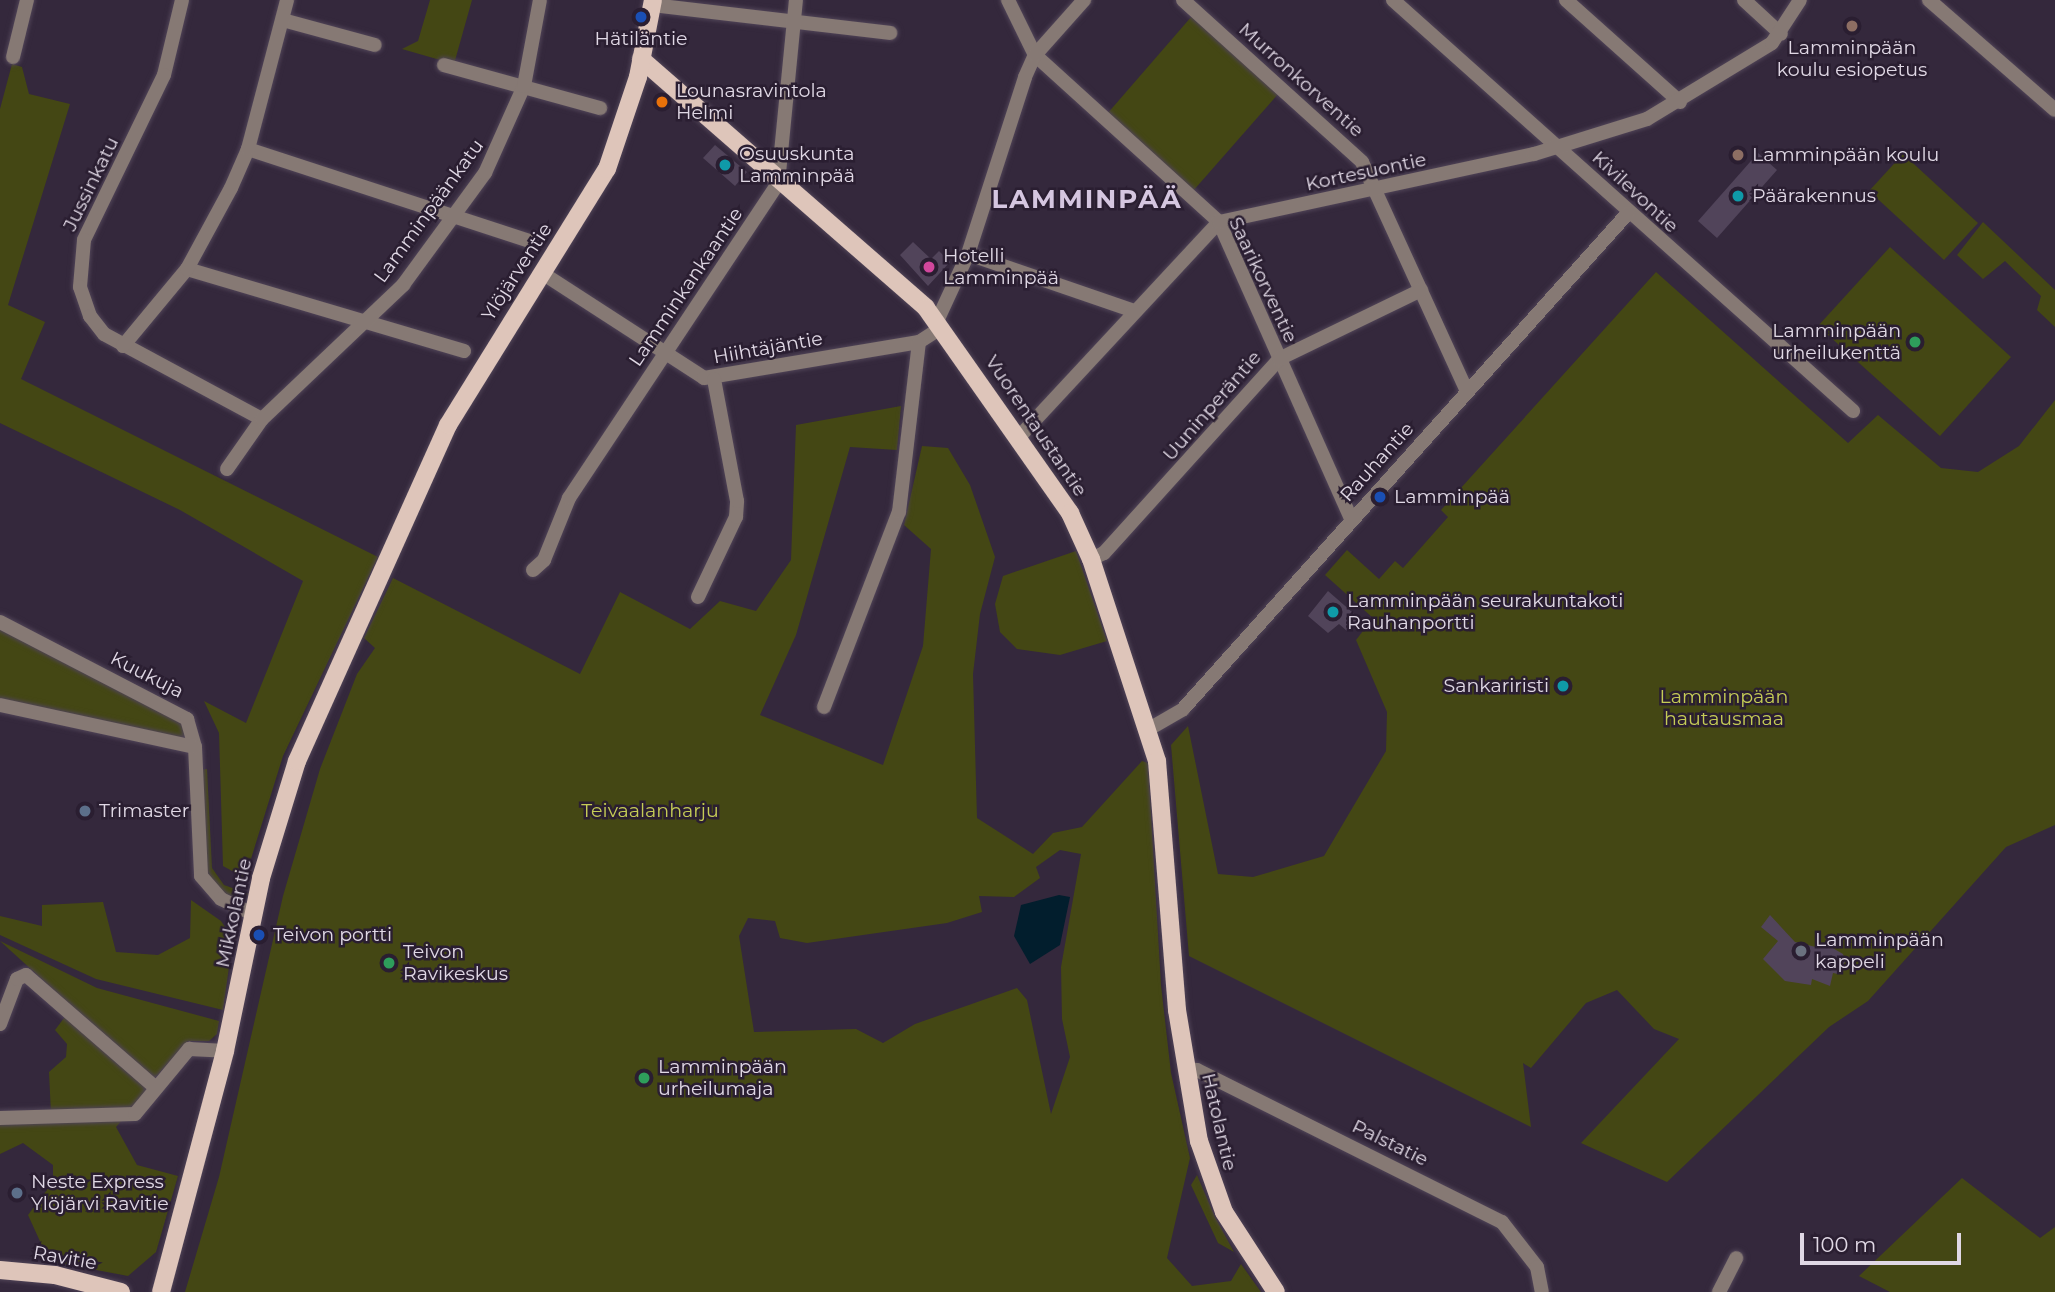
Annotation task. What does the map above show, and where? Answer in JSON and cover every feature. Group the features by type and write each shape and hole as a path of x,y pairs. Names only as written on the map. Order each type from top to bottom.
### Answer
{"main road":[{"name":"Ylöjärventie","path":"389,557 447,425 607,169 641,59 653,2"},
{"name":"Vuorentaustantie","path":"641,59 780,175 939,324 1058,491 1091,559 1149,729 1162,795 1171,945"},
{"name":"Mikkolantie","path":"161,1292 225,1051 253,914 297,761 389,557"},
{"name":"Hatolantie","path":"1171,945 1185,1069 1214,1189 1276,1292"},
{"name":"Ravitie","path":"0,1270 55,1275 121,1292"}],"street":[{"path":"13,57 27,0"},
{"name":"Jussinkatu","path":"182,0 164,75 95,211 79,260 80,287 90,316 123,346 262,419"},
{"path":"123,346 187,269 248,149 288,0"},
{"name":"Lamminpäänkatu","path":"227,469 262,419 403,285 498,151 524,86 540,0"},
{"name":"Lamminkankaantie","path":"533,570 544,560 569,498 667,353 780,175 796,0"},
{"name":"Saarikorventie","path":"1009,0 1035,55 1219,222 1351,519"},
{"path":"939,324 968,254 1035,55 1084,0"},
{"name":"Murronkorventie","path":"1183,0 1354,153 1378,189 1467,391"},
{"name":"Kivilevontie","path":"1392,0 1853,411"},
{"path":"1566,0 1680,102"},
{"path":"1744,0 1781,34 1800,0"},
{"path":"1929,0 2055,110"},
{"path":"653,2 890,33"},
{"path":"283,20 375,45"},
{"name":"Kortesuontie","path":"1219,222 1557,148 1680,102 1781,34"},
{"path":"444,65 600,108"},
{"path":"248,149 529,241"},
{"name":"Rauhantie","path":"1149,729 1183,709 1628,213"},
{"path":"1020,436 1132,310 1219,222"},
{"path":"968,254 1132,310"},
{"path":"187,269 464,351"},
{"name":"Hiihtäjäntie","path":"542,273 667,353 714,379 919,342 939,324"},
{"name":"Uuninperäntie","path":"1091,559 1104,553 1279,359 1421,290"},
{"path":"824,707 899,512 919,342"},
{"path":"698,597 736,517 737,502 714,379"},
{"name":"Kuukuja","path":"0,622 183,715 195,747 201,876 220,899 253,914"},
{"path":"0,705 195,747"},
{"path":"0,1024 17,979 26,975 156,1088"},
{"path":"0,1118 135,1114 189,1049 225,1051"},
{"name":"Palstatie","path":"1185,1069 1208,1075 1502,1222 1536,1267 1542,1292"},
{"path":"1719,1292 1737,1258"}],"green space":[{"path":"430,0 472,0 454,64 402,49 418,41"},
{"path":"1192,16 1279,93 1193,191 1107,114"},
{"path":"12,64 22,67 29,94 70,104 8,305 45,322 21,379 378,557 283,756 245,878 223,866 219,733 204,701 246,723 303,581 180,510 0,423 0,109"},
{"path":"1903,154 1978,223 1944,260 1869,191"},
{"path":"1983,222 2055,290 2055,327 2037,310 2041,296 2005,261 1983,279 1957,255"},
{"name":"Lamminpään urheilukenttä","path":"1890,247 2011,357 1940,436 1818,326"},
{"name":"Lamminpään hautausmaa","path":"1656,272 1848,443 1878,415 1941,468 1978,472 2019,446 2055,400 2055,825 2006,847 1868,1001 1829,1027 1667,1182 1581,1143 1679,1039 1654,1029 1617,990 1586,1003 1531,1068 1523,1063 1531,1127 1189,956 1171,745 1188,726 1218,874 1253,877 1324,856 1386,751 1387,712 1356,640 1373,618 1325,575 1347,550 1379,579 1395,561 1403,568 1448,517 1441,510"},
{"name":"Teivaalanharju","path":"901,406 897,450 850,447 796,635 760,715 883,765 923,646 931,549 904,525 922,446 948,448 970,485 995,557 980,614 973,674 977,818 1033,854 1053,833 1082,827 1142,761 1148,763 1161,985 1171,1073 1190,1158 1167,1258 1192,1286 1231,1281 1241,1264 1261,1292 185,1292 219,1177 283,896 320,769 357,674 375,648 364,638 393,578 580,674 620,592 690,629 720,601 756,611 791,560 796,425","holes":["1060,850 1081,854 1061,967 1062,1019 1070,1057 1051,1114 1027,1000 1017,988 915,1024 883,1043 856,1029 754,1032 739,936 748,918 775,921 780,938 807,943 947,923 982,912 979,896 1014,897 1040,878 1036,867"]},
{"path":"1076,551 1107,641 1060,655 1017,649 1000,632 995,604 1003,576"},
{"path":"0,627 183,724 186,740 0,699"},
{"path":"207,769 212,868 224,885 249,894 241,898 223,893 207,874 201,770"},
{"path":"191,900 221,921 233,939 223,1010 96,979 0,935 0,916 42,926 42,905 103,902 116,952 158,955 190,938"},
{"path":"0,941 97,988 219,1021 217,1034 209,1041 188,1041 153,1080"},
{"path":"67,1014 149,1086 129,1111 51,1114 49,1072 66,1057 67,1044 55,1030"},
{"path":"124,1118 116,1127 137,1165 178,1176 156,1252 128,1276 49,1261 28,1215 53,1182 53,1165 23,1143 0,1154 0,1121"},
{"path":"1197,1175 1234,1252 1218,1243 1191,1185"},
{"path":"1962,1178 2040,1238 2055,1227 2055,1292 1890,1292 1859,1276"}],"water":[{"path":"1059,895 1070,897 1060,945 1030,964 1014,936 1021,905"}],"building":[{"name":"Osuuskunta Lamminpää","path":"715,145 747,172 735,186 703,158"},
{"name":"Päärakennus","path":"1758,153 1777,170 1717,238 1698,221"},
{"name":"Hotelli Lamminpää","path":"913,242 931,259 939,251 950,262 928,286 900,255"},
{"name":"Lamminpään seurakuntakoti Rauhanportti","path":"1328,591 1360,619 1347,631 1339,624 1328,633 1308,616"},
{"name":"Lamminpään kappeli","path":"1770,915 1795,942 1820,948 1824,943 1843,954 1845,962 1838,974 1833,973 1830,986 1812,979 1811,985 1785,981 1763,959 1778,941 1761,927"}],"place":[{"name":"Hätiläntie","path":"641,17"},
{"name":"Lamminpään koulu esiopetus","path":"1852,26"},
{"name":"Lounasravintola Helmi","path":"662,102"},
{"name":"Lamminpään koulu","path":"1738,155"},
{"name":"Osuuskunta Lamminpää","path":"725,165"},
{"name":"Päärakennus","path":"1738,196"},
{"name":"Hotelli Lamminpää","path":"929,267"},
{"name":"Lamminpään urheilukenttä","path":"1915,342"},
{"name":"Lamminpää","path":"1380,497"},
{"name":"Lamminpään seurakuntakoti Rauhanportti","path":"1333,612"},
{"name":"Sankariristi","path":"1563,686"},
{"name":"Trimaster","path":"85,811"},
{"name":"Teivon portti","path":"259,935"},
{"name":"Lamminpään kappeli","path":"1801,951"},
{"name":"Teivon Ravikeskus","path":"389,963"},
{"name":"Lamminpään urheilumaja","path":"644,1078"},
{"name":"Neste Express Ylöjärvi Ravitie","path":"17,1193"}],"district":[{"name":"LAMMINPÄÄ","path":"1087,200"}]}
